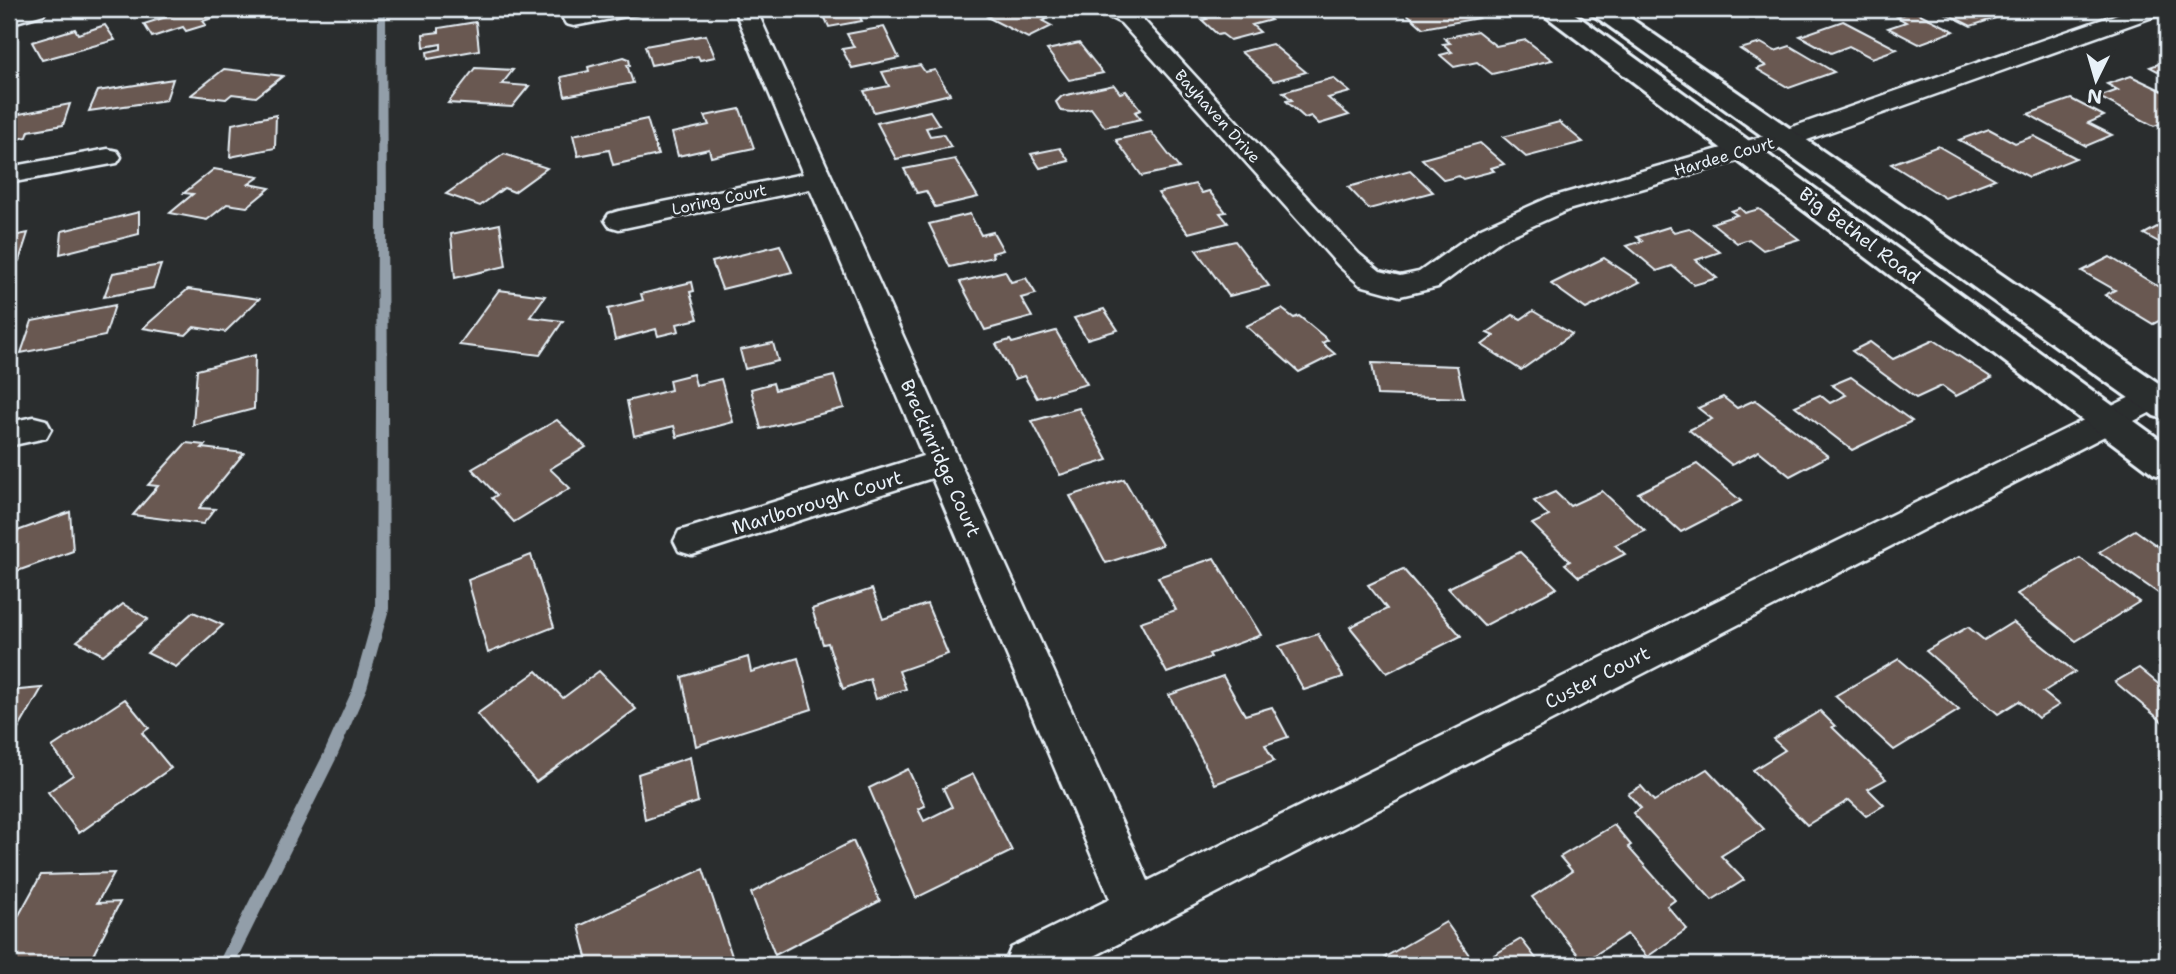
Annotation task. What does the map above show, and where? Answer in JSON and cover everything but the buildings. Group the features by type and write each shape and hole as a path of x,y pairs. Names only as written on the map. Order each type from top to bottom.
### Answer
{"main road":[{"name":"Big Bethel Road","path":"1552,9 2167,464"},
{"name":"Big Bethel Road","path":"1601,9 2163,398"}],"street":[{"path":"9,17 36,9"},
{"path":"574,19 629,9"},
{"name":"Breckinridge Court","path":"746,9 1137,908"},
{"name":"Bayhaven Drive","path":"1111,9 1129,18 1320,229"},
{"path":"2153,9 2167,16"},
{"name":"Hardee Court","path":"1320,229 1370,278 1400,286 1428,280 1460,260 1491,234 1558,204 1787,138 2153,9"},
{"path":"9,175 108,157"},
{"name":"Loring Court","path":"620,220 819,179"},
{"name":"Custer Court","path":"1028,965 2109,420 2163,398"},
{"name":"Marlborough Court","path":"692,541 943,462"}],"waterway":[{"path":"225,965 329,759 360,688 382,609 382,9"}]}
